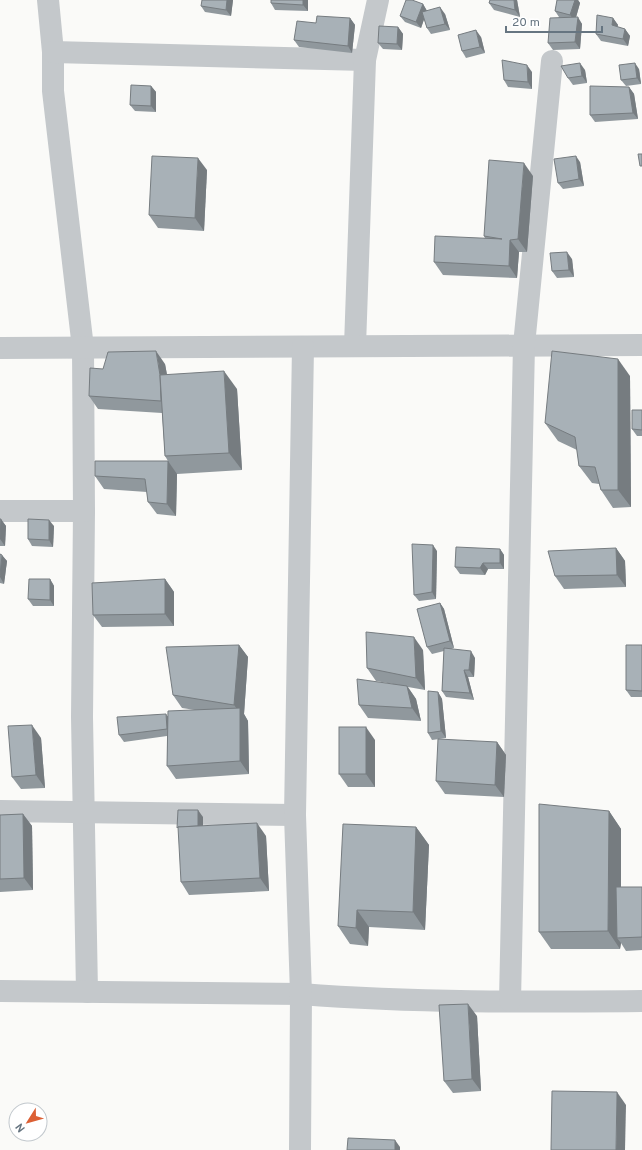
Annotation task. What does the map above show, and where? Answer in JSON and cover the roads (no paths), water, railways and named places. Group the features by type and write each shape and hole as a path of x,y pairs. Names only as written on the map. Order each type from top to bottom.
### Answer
{"street":[{"path":"48,0 53,52 53,91 83,348 84,511 82,717 87,992"},
{"path":"355,346 365,60 378,0"},
{"path":"53,52 365,60"},
{"path":"510,1001 524,345 552,61"},
{"path":"0,348 642,345"},
{"path":"300,1150 301,994 295,815 303,347"},
{"path":"0,511 84,511"},
{"path":"0,812 295,815"},
{"path":"0,991 301,994 336,997 510,1001 642,1001"}]}
